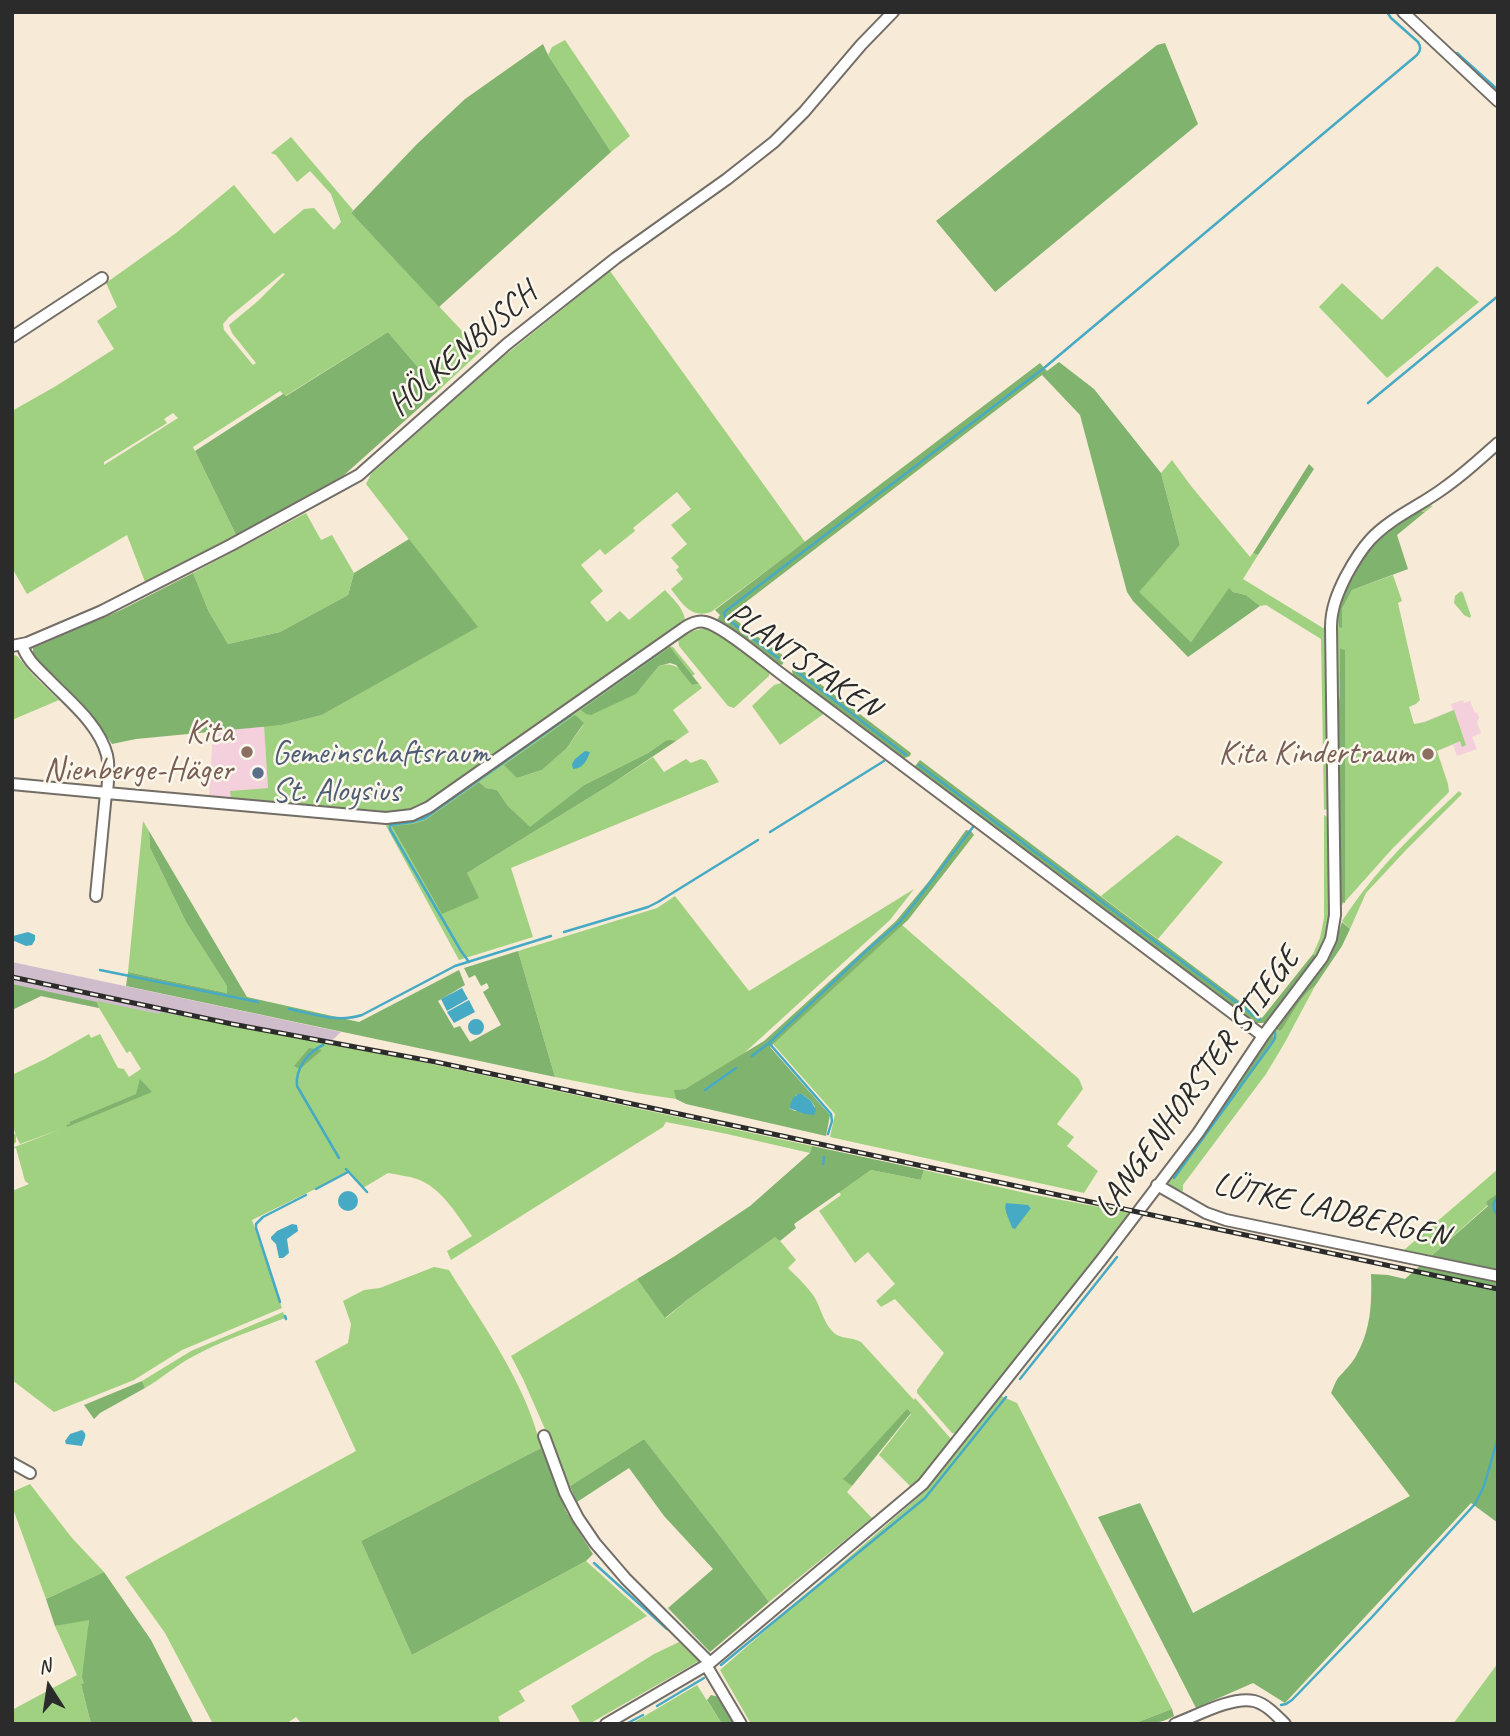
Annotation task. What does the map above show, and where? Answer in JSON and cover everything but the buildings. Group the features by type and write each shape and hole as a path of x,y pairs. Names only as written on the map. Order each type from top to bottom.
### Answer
{"street":[{"name":"HÖLKENBUSCH","path":"17,645 75,624 136,594 359,475 507,344 616,258 774,142 893,12"},
{"path":"1403,12 1498,101"},
{"path":"12,337 102,278"},
{"name":"LANGENHORSTER STIEGE","path":"606,1724 708,1664 923,1485 1198,1133 1264,1036 1322,958 1331,939 1334,924 1331,627 1336,598 1354,561 1375,535 1443,489 1498,443"},
{"name":"PLANTSTAKEN","path":"12,784 380,818 412,815 439,801 684,628 704,621 717,627 780,673 1264,1036"},
{"path":"17,645 29,661 79,710 98,733 104,747 108,762 107,793 96,896"},
{"name":"LÜTKE LADBERGEN","path":"1157,1185 1206,1213 1226,1220 1498,1276"},
{"path":"544,1436 565,1493 595,1543 708,1664 741,1724"},
{"path":"12,1463 30,1473"},
{"path":"1175,1724 1244,1700 1260,1703 1285,1724"}],"shaded area":[{"path":"1463,700 1464,703 1470,701 1479,718 1477,722 1481,733 1472,737 1477,749 1457,756 1453,745 1436,751 1441,763 1421,723 1453,710 1451,704"},
{"path":"264,726 268,788 231,791 231,798 209,796 213,732"},
{"path":"12,962 341,1032 322,1050 98,1003 99,1008 41,996 12,1010"}],"green space":[{"path":"565,40 630,136 611,152 548,55 552,47"},
{"path":"1165,43 1198,124 995,292 936,221 1157,45"},
{"path":"543,44 611,152 439,307 351,213 417,144 465,99"},
{"path":"291,137 353,210 351,213 481,351 438,391 388,332 285,396 280,391 193,447 236,535 145,582 127,535 27,594 12,568 12,411 114,349 97,321 117,307 106,283 176,233 234,185 274,234 304,209 314,208 334,230 341,222 331,194 310,171 297,182 276,155 271,153","holes":["285,274 258,301 229,325 232,333 256,363 253,365 224,330 223,324","173,413 178,418 104,465 104,462 167,423 164,419"]},
{"path":"1437,266 1479,302 1387,378 1319,307 1342,283 1382,320"},
{"path":"610,271 805,542 711,612 704,614 692,611 671,589 683,579 676,570 679,567 671,558 687,544 671,525 691,509 677,492 605,555 600,549 581,565 603,591 590,602 607,622 620,611 629,620 665,590 681,609 685,623 417,810 386,814 231,798 230,791 268,788 264,726 282,725 322,715 477,627 366,484 371,474 498,361"},
{"path":"388,332 438,391 343,476 236,535 195,451 283,394 286,396"},
{"path":"1059,362 1094,389 1161,473 1180,545 1139,592 1191,642 1229,588 1233,592 1246,595 1260,606 1188,657 1133,601 1127,592 1080,415 1042,375 733,612 733,618 785,657 782,665 717,620 720,615 715,610 1040,363 1047,371"},
{"path":"1498,437 1455,477 1384,523 1347,567 1364,540 1387,520 1452,477"},
{"path":"1172,460 1250,557 1253,553 1258,555 1243,579 1323,628 1329,605 1340,581 1328,621 1330,804 1324,810 1321,639 1266,605 1260,606 1246,595 1229,589 1191,642 1138,592 1180,545 1161,473"},
{"path":"1309,464 1314,469 1258,555 1253,553"},
{"path":"1433,506 1425,512 1416,510 1381,536 1357,565 1340,604 1339,627 1342,627 1342,609 1352,590 1393,575 1402,601 1398,603 1420,700 1409,707 1414,724 1454,710 1466,745 1462,747 1460,741 1437,751 1449,792 1392,849 1345,902 1345,650 1340,648 1339,896 1344,903 1342,905 1337,897 1335,612 1353,569 1369,547 1390,527 1415,510"},
{"path":"1418,510 1425,512 1397,535 1408,569 1352,590 1342,609 1342,628 1339,627 1341,600 1362,560 1377,542"},
{"path":"306,513 321,540 332,535 354,573 348,595 280,632 228,644 209,612 193,573"},
{"path":"409,539 478,627 322,715 282,725 136,739 112,744 92,716 33,655 33,648 121,610 193,573 209,612 228,644 280,632 348,595 354,573"},
{"path":"1461,591 1470,618 1454,603 1455,596"},
{"path":"706,628 718,632 770,671 769,676 734,708 728,706 679,646 678,639 688,632"},
{"path":"662,647 673,647 695,674 692,676 670,648 636,694 659,666 679,668 692,685 699,684 702,688 673,710 689,732 676,741 665,741 648,753 584,785 530,828 508,806 497,790 486,788 479,782 425,820 412,824 467,873 653,757 664,772 686,759 691,763 701,759 706,761 719,782 511,868 533,937 459,960 385,824 387,821 403,819","holes":["584,724 566,749 542,770 517,778"]},
{"path":"670,647 699,684 692,685 676,665 670,663 659,666 636,694 591,715 581,710"},
{"path":"1340,648 1345,650 1345,903 1339,898"},
{"path":"12,653 59,700 12,720"},
{"path":"798,667 911,753 910,756 902,759 793,676 792,670"},
{"path":"785,682 825,713 780,745 752,706 774,685"},
{"path":"575,715 584,723 566,749 542,770 517,778 504,765"},
{"path":"670,740 676,741 467,873 479,898 442,914 392,826 425,820 479,782 486,788 497,790 508,806 530,827 584,785"},
{"path":"920,760 1262,1018 1313,954 1318,958 1271,1018 1266,1023 1256,1023 917,770 915,766"},
{"path":"1459,791 1462,794 1366,893 1350,929 1342,921 1364,890 1398,851"},
{"path":"1324,815 1329,818 1331,903 1329,932 1317,957 1313,954 1324,918"},
{"path":"143,821 149,831 150,848 186,922 227,986 227,993 128,972"},
{"path":"966,830 971,831 974,835 908,920 770,1047 830,1115 826,1136 686,1104 676,1099 674,1090 685,1089 764,1041 896,921","holes":["802,1094 815,1107 795,1111 789,1108 796,1095"]},
{"path":"149,831 247,997 359,1022 459,970 465,985 438,1001 454,1028 460,1026 470,1042 501,1025 483,992 489,988 487,983 481,986 475,975 469,978 464,968 518,951 555,1077 126,986 128,972 227,993 227,986 186,922 150,848"},
{"path":"1177,835 1223,862 1158,939 1101,896"},
{"path":"914,889 890,920 741,1056 685,1089 675,1090 676,1099 555,1077 518,951 657,908 675,896 749,991"},
{"path":"1342,922 1350,929 1342,946 1282,1029 1275,1029 1334,947"},
{"path":"902,925 1079,1079 1083,1089 1057,1124 1074,1137 1067,1146 1098,1171 1084,1193 830,1137 835,1114 773,1044"},
{"path":"12,984 97,1002 99,1008 41,996 12,1010"},
{"path":"1315,986 1266,1074 1183,1185 1183,1191 1174,1190 1167,1182 1185,1156 1189,1157 1208,1132 1205,1130 1209,1124 1213,1126 1274,1038 1271,1034 1275,1029 1280,1031 1300,1001"},
{"path":"97,1001 413,1060 812,1146 810,1153 666,1122 663,1127 451,1260 447,1251 472,1236 434,1188 417,1179 388,1173 363,1188 350,1172 252,1220 282,1308 182,1350 134,1380 54,1412 12,1380 12,1191 29,1184 25,1181 16,1148 12,1148 61,1129 20,1144 16,1136 16,1142 12,1146 12,1132 16,1135 12,1125 12,1075 89,1034 91,1038 100,1034 118,1068 124,1069 129,1077 141,1069 130,1051 126,1052","holes":["152,1091 67,1126 69,1122 137,1094"]},
{"path":"1271,1034 1274,1038 1211,1126 1209,1124"},
{"path":"309,1048 322,1050 300,1069 294,1066"},
{"path":"140,1079 152,1092 67,1127 69,1122 136,1094"},
{"path":"812,1146 924,1170 921,1180 871,1170 794,1224 796,1228 780,1241 775,1237 665,1318 637,1279 750,1206 810,1153"},
{"path":"1498,1169 1498,1193 1431,1256 1404,1250"},
{"path":"871,1170 921,1180 924,1170 1131,1213 957,1434 952,1433 917,1393 944,1353 895,1299 881,1307 876,1301 895,1284 868,1252 855,1263 819,1211 841,1195 839,1192","holes":["1006,1203 1031,1207 1012,1228"]},
{"path":"1498,1193 1498,1523 1471,1503 1285,1703 1253,1683 1196,1708 1098,1517 1140,1503 1193,1613 1410,1496 1331,1393 1338,1378 1356,1356 1365,1336 1371,1306 1371,1274 1405,1279 1488,1206 1486,1202"},
{"path":"776,1236 796,1260 788,1268 812,1294 834,1333 861,1342 952,1440 925,1476 912,1488 879,1455 911,1414 907,1410 844,1478 852,1486 847,1492 872,1518 769,1602 644,1439 570,1486 511,1356 637,1279 666,1318"},
{"path":"434,1267 449,1270 503,1356 525,1401 541,1448 361,1541 412,1655 586,1561 647,1616 519,1691 525,1701 498,1717 501,1724 302,1724 296,1717 286,1724 213,1724 165,1633 125,1577 356,1451 315,1361 348,1343 351,1324 343,1301 364,1290 380,1288"},
{"path":"283,1312 285,1318 203,1351 145,1388 142,1381 191,1351"},
{"path":"142,1381 145,1388 94,1419 84,1405"},
{"path":"1001,1396 1017,1403 1172,1709 1133,1724 751,1724 720,1670 924,1492"},
{"path":"907,1409 911,1413 852,1486 843,1479"},
{"path":"644,1439 769,1602 710,1652 668,1608 713,1569 664,1516 629,1468 577,1502 570,1486"},
{"path":"541,1448 566,1511 593,1554 586,1561 412,1655 361,1541"},
{"path":"30,1484 72,1538 104,1572 46,1599 12,1506 12,1492"},
{"path":"104,1572 151,1640 194,1724 91,1724 81,1684 84,1683 82,1677 89,1620 55,1626 46,1599"},
{"path":"89,1619 84,1683 81,1684 91,1724 12,1724 12,1710 77,1675 55,1626"},
{"path":"679,1642 699,1661 589,1724 581,1724 571,1706 654,1654"},
{"path":"1498,1663 1498,1724 1453,1724"},
{"path":"697,1685 722,1724 631,1724"},
{"path":"711,1695 719,1697 735,1724 722,1724 707,1700"},
{"path":"1172,1709 1174,1716 1164,1721 1133,1724"}],"water":[{"path":"585,751 590,752 586,761 582,766 573,769 575,759"},
{"path":"28,932 35,935 32,945 26,946 12,940 13,936"},
{"path":"462,988 468,999 447,1011 441,999"},
{"path":"469,1000 475,1012 454,1023 447,1012"},
{"path":"476,1019 482,1021 482,1033 476,1035 470,1033 468,1027 470,1021"},
{"path":"798,1094 811,1101 816,1110 814,1115 789,1108"},
{"path":"348,1191 355,1194 358,1201 355,1208 348,1211 341,1208 338,1201 341,1194"},
{"path":"1006,1203 1028,1205 1031,1208 1015,1229 1012,1228 1007,1215"},
{"path":"292,1224 297,1225 298,1231 287,1239 289,1253 279,1258 276,1244 271,1237"},
{"path":"82,1430 85,1436 82,1446 66,1444 70,1434"}],"waterway":[{"path":"778,658 729,620 724,613 1044,368 1417,55 1420,48 1418,42 1387,12"},
{"path":"1457,53 1498,90"},
{"path":"1368,403 1498,296"},
{"path":"580,708 657,654"},
{"path":"795,670 906,755"},
{"path":"469,962 390,825 425,818 571,715"},
{"path":"770,832 884,761"},
{"path":"919,765 1260,1020"},
{"path":"752,1056 900,922 973,827"},
{"path":"564,932 648,907 758,840"},
{"path":"289,1009 335,1018 362,1015 455,966 551,936"},
{"path":"100,970 258,1002"},
{"path":"1174,1178 1272,1043 1275,1032"},
{"path":"769,1043 831,1114 828,1134"},
{"path":"323,1045 312,1052 304,1062 298,1073 297,1086 339,1158"},
{"path":"705,1090 736,1068"},
{"path":"823,1164 824,1157"},
{"path":"346,1169 367,1192"},
{"path":"316,1189 348,1172"},
{"path":"280,1302 256,1224 263,1217 306,1195"},
{"path":"1498,1197 1494,1202 1498,1216"},
{"path":"1020,1379 1117,1257"},
{"path":"721,1665 925,1498 1006,1397"},
{"path":"1281,1705 1292,1700 1475,1504 1484,1486 1498,1437"},
{"path":"594,1563 667,1629"},
{"path":"657,1706 704,1678"},
{"path":"626,1724 643,1715"}],"railway":[{"path":"12,977 232,1024 436,1062 1498,1289"}],"place":[{"name":"Kita Nienberge-Häger","path":"247,752"},
{"name":"Kita Kindertraum","path":"1428,754"},
{"name":"Gemeinschaftsraum St. Aloysius","path":"258,773"}]}
